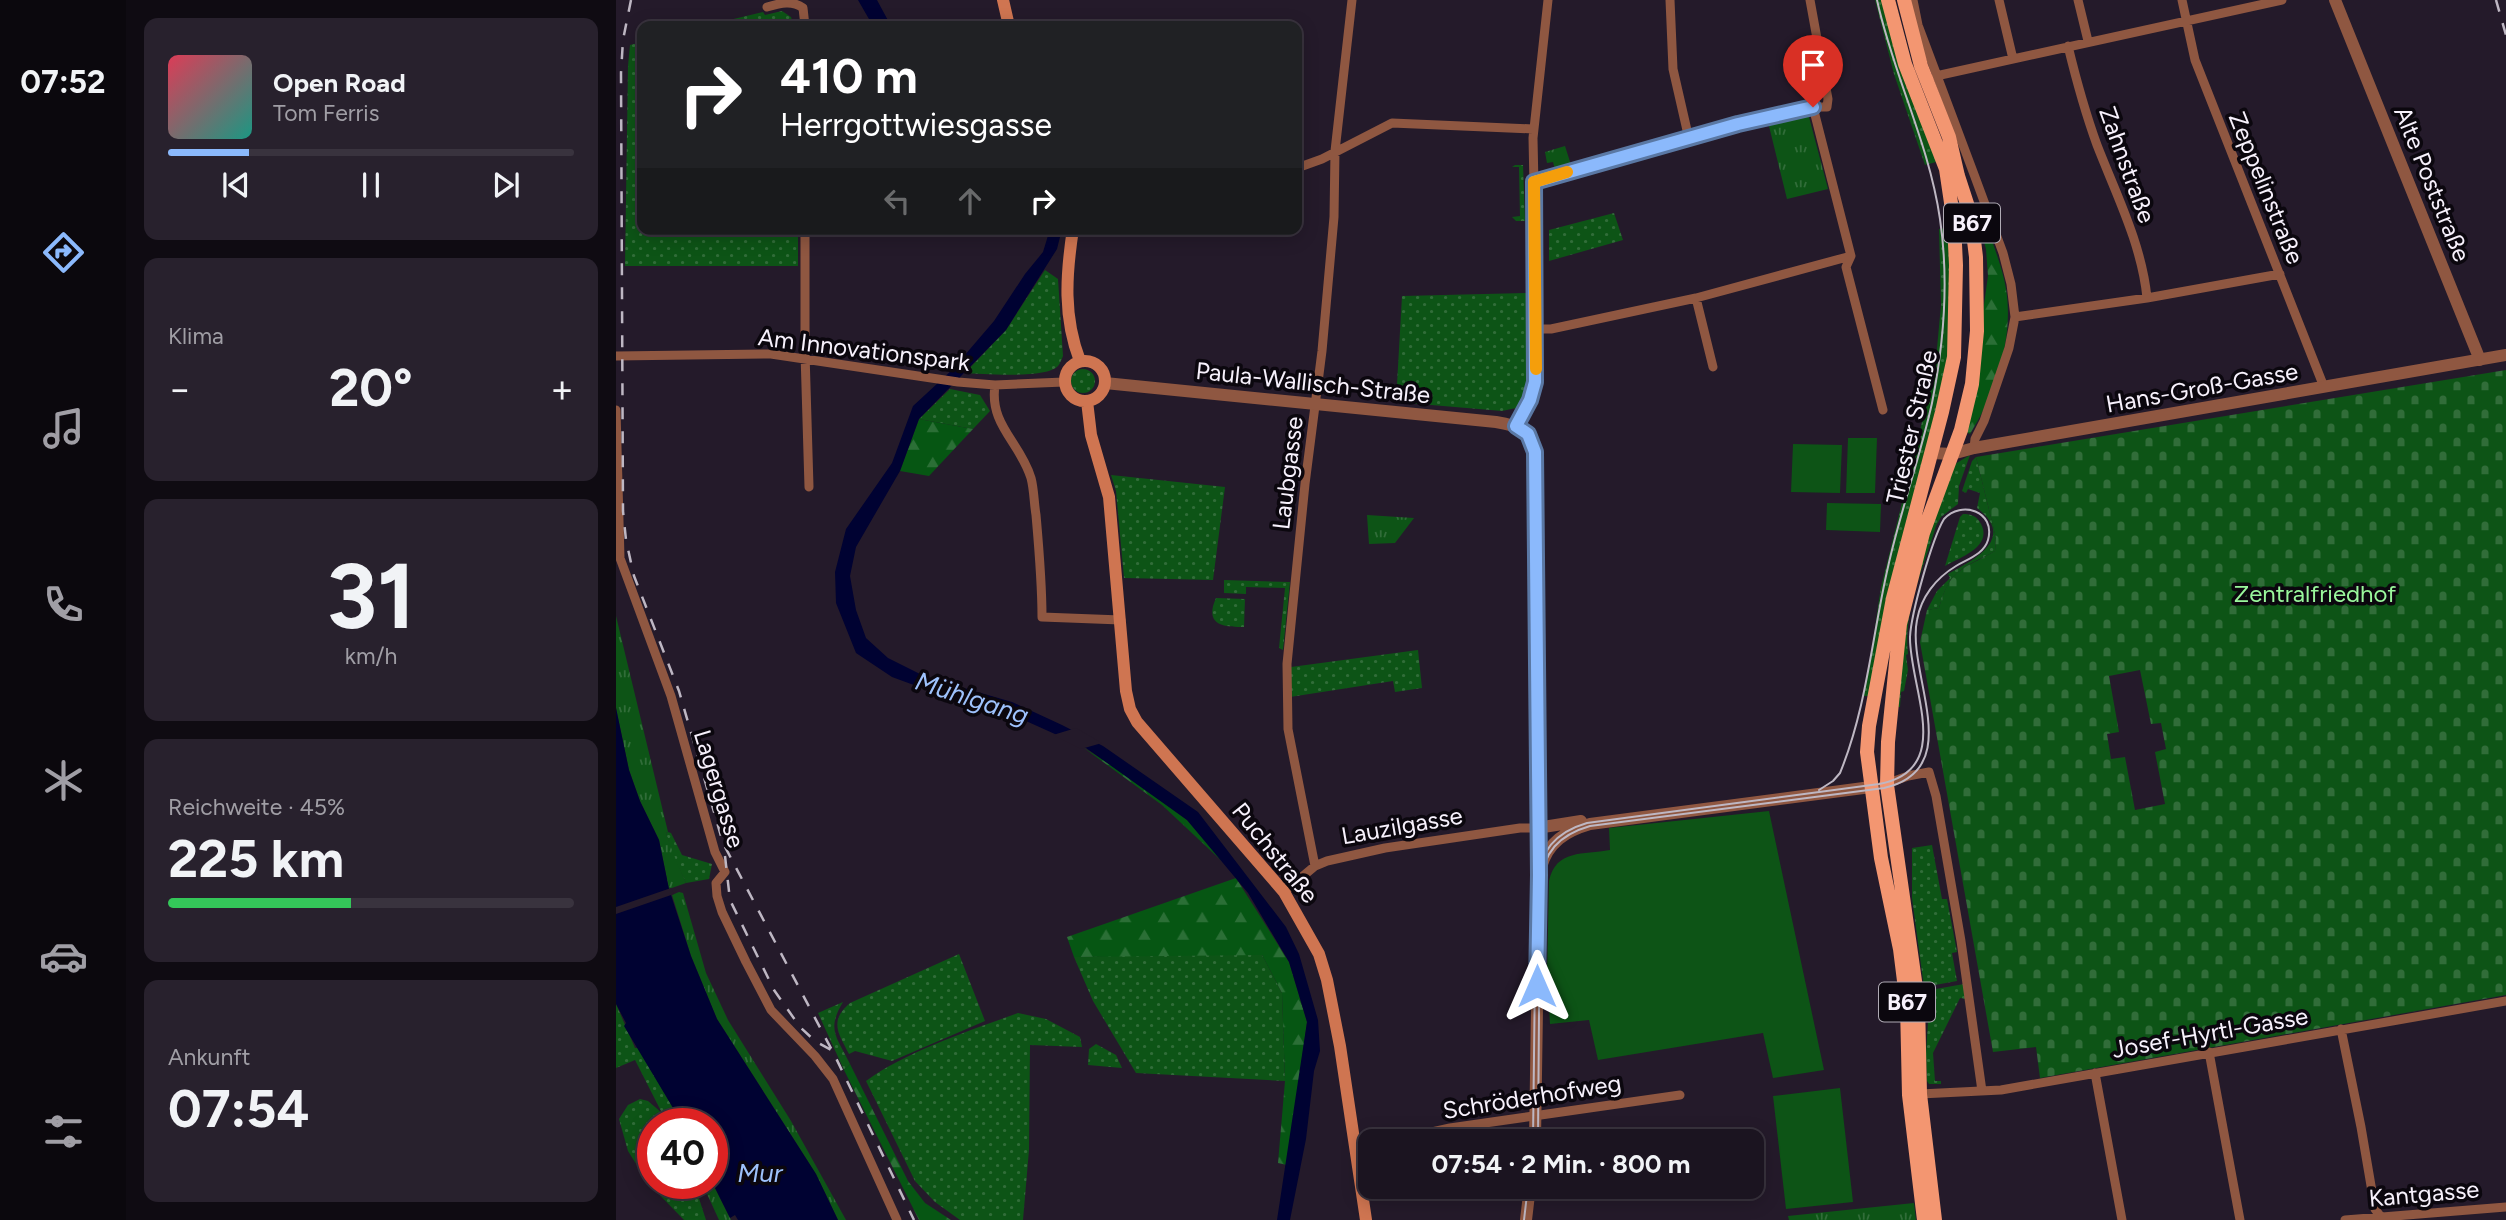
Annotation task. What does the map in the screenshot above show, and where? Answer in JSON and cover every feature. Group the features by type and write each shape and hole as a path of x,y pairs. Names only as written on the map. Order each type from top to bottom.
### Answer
{"main road":[{"path":"1003,0 1008,21"},
{"name":"Triester Straße","path":"1888,0 1905,64 1946,169 1954,223 1956,265 1954,357 1932,453 1893,598 1869,726 1867,752 1881,858 1900,949 1907,1005 1909,1095 1924,1220"},
{"name":"Triester Straße","path":"1904,0 1921,66 1949,137 1971,216 1976,257 1977,331 1972,384 1961,430 1923,533 1900,624 1888,742 1887,785 1918,1002 1920,1094 1935,1220"},
{"path":"1072,235 1066,296 1072,339 1080,361"},
{"path":"1080,361 1096,363 1103,371 1105,383 1098,396 1087,401 1074,398 1064,382 1069,367 1080,361"},
{"name":"Puchstraße","path":"1087,401 1091,435 1109,497 1126,691 1130,709 1137,722 1284,892 1310,933 1327,980 1340,1046 1366,1220"}],"street":[{"name":"Laubgasse","path":"1314,866 1288,729 1287,664 1305,484 1316,405 1334,217 1335,151 1352,0"},
{"path":"1536,1129 1539,875 1535,452 1528,434 1516,426 1535,390 1537,329 1533,129 1548,0"},
{"path":"1670,0 1673,69 1689,139"},
{"path":"1534,182 1738,124 1813,107 1827,107 1828,99 1810,0"},
{"path":"1913,0 1918,26 2003,253 2011,285 2015,317 2002,371 1975,439 1974,448"},
{"path":"1999,0 2013,59"},
{"path":"2078,0 2088,41"},
{"name":"Zeppelinstraße","path":"2182,0 2194,60 2324,387"},
{"path":"1936,76 2282,0"},
{"name":"Alte Poststraße","path":"2336,0 2480,360"},
{"path":"767,7 788,1 797,2 803,8 805,21"},
{"name":"Zahnstraße","path":"2068,46 2096,141 2141,263 2147,298"},
{"path":"1813,107 1852,257 1846,267 1883,410"},
{"path":"1302,166 1393,123 1533,129"},
{"path":"805,235 809,487"},
{"path":"1537,329 1552,329 1696,298 1852,257"},
{"path":"2015,317 2147,298 2280,274"},
{"path":"1696,298 1713,367"},
{"name":"Am Innovationspark","path":"616,356 771,354 958,382 995,385 1064,382"},
{"path":"2480,360 2506,355"},
{"name":"Hans-Groß-Gasse","path":"1932,453 1952,454 2480,360"},
{"name":"Paula-Wallisch-Straße","path":"1105,383 1516,426"},
{"path":"995,385 994,406 998,419 1024,460 1032,481 1042,580 1042,617 1121,620"},
{"name":"Lagergasse","path":"616,410 621,558 637,609 671,696 715,852 725,872 715,888 722,912 771,1010 833,1079 897,1220"},
{"path":"1871,787 1930,772 1961,941 1982,1091"},
{"name":"Lauzilgasse","path":"1552,845 1575,828 1610,820 1871,787"},
{"name":"Lauzilgasse","path":"1284,892 1314,866 1327,860 1385,848 1520,828 1537,828 1592,819 1610,820"},
{"path":"1537,828 1545,842 1552,845 1543,859 1539,875"},
{"path":"2506,1002 2506,1011"},
{"name":"Josef-Hyrtl-Gasse","path":"1920,1094 1982,1091 2506,1002"},
{"path":"2340,1029 2375,1209 2382,1218"},
{"path":"2209,1052 2240,1220"},
{"path":"2095,1073 2122,1220"},
{"name":"Schröderhofweg","path":"1445,1129 1680,1095"},
{"path":"1526,1220 1528,1199"},
{"name":"Kantgasse","path":"2345,1220 2506,1207"}],"green space":[{"path":"1875,0 1885,0 1936,162 1925,165 1894,74"},
{"path":"782,11 792,21 725,21 763,12 765,15"},
{"path":"637,43 637,235 798,235 798,266 625,266 630,45"},
{"path":"1802,114 1809,117 1828,189 1787,199 1768,122"},
{"path":"1565,146 1572,168 1556,173 1553,162 1547,163 1545,152"},
{"path":"1523,165 1525,221 1516,221 1512,217 1520,216 1519,167 1512,167"},
{"path":"1614,213 1623,240 1549,261 1549,230"},
{"path":"1949,228 1951,336 1946,367 1870,696 1863,696 1881,587 1935,370 1941,305 1939,229"},
{"path":"1989,232 2005,282 2007,327 1995,383 1970,434 1966,432 1988,276 1983,238"},
{"path":"1045,270 1058,279 1063,356 1059,365 1041,373 965,373 1006,330"},
{"path":"1528,293 1528,382 1526,395 1516,408 1502,411 1396,402 1402,296"},
{"path":"1083,369 1092,372 1095,381 1092,390 1083,393 1074,390 1071,381 1074,372"},
{"name":"Zentralfriedhof","path":"2506,370 2506,995 2040,1078 2036,1047 1993,1052 1920,642 1927,610 1939,608 1953,577 1995,551 1996,538 1976,457","holes":["2140,670 2151,724 2161,723 2166,749 2155,752 2165,804 2135,810 2125,757 2111,759 2107,734 2119,732 2109,676"]},
{"path":"950,389 980,395 990,411 973,429 919,419"},
{"path":"919,419 973,429 929,476 900,471"},
{"path":"1848,438 1877,438 1875,493 1846,493"},
{"path":"1793,444 1842,445 1840,493 1791,492"},
{"path":"1970,455 1959,486 1958,504 1941,517 1936,526 1911,605 1906,655 1908,670 1904,691 1901,692 1900,707 1897,707 1907,615 1918,563 1955,464"},
{"path":"1976,457 1996,538 1995,551 1959,572 1948,585 1939,608 1927,610 1937,591 1950,578 1948,574 1979,555 1992,538 1993,529 1988,519 1977,508 1980,493 1968,489 1966,493 1962,491 1972,461"},
{"path":"1111,475 1225,487 1213,580 1124,578 1116,491"},
{"path":"1827,503 1881,504 1880,532 1826,530"},
{"path":"1963,514 1974,516 1979,521 1983,532 1982,539 1973,551 1945,566 1960,517"},
{"path":"1367,515 1414,518 1395,543 1369,544"},
{"path":"1224,580 1290,582 1283,650 1279,648 1285,588 1246,587 1246,594 1224,593"},
{"path":"1216,598 1245,599 1244,627 1223,625 1214,619 1212,614"},
{"path":"616,616 668,832 666,833 686,883 669,889 659,840 640,801 629,770 616,708"},
{"path":"1418,650 1422,688 1395,692 1393,681 1290,697 1291,667"},
{"path":"1084,748 1121,771 1187,820 1227,866 1162,805"},
{"path":"1769,811 1824,1070 1773,1078 1763,1033 1598,1060 1589,1020 1550,1024 1547,975 1549,881 1558,863 1572,855 1610,850 1609,828"},
{"path":"668,832 682,855 712,864 709,879 686,883 672,853 666,833"},
{"path":"1932,845 1942,899 1947,899 1957,952 1952,953 1957,981 1924,987 1912,898 1912,848"},
{"path":"1236,878 1289,962 1307,1022 1287,1165 1278,1163 1285,1081 1282,993 1262,955 1074,957 1067,937"},
{"path":"683,893 706,973 728,1020 791,1121 846,1220 838,1220 816,1174 717,1019 691,956 672,895"},
{"path":"959,954 985,1021 892,1061 855,1051 849,1054 837,1027 843,1009 850,1003"},
{"path":"1262,955 1282,993 1285,1081 1136,1073 1093,1001 1074,957"},
{"path":"1964,984 1966,999 1960,998 1933,1053 1935,1081 1941,1081 1941,1084 1929,1084 1926,1054 1930,990"},
{"path":"843,1002 834,1027 850,1064 844,1070 818,1013"},
{"path":"616,1004 635,1048 638,1048 673,1108 659,1108 635,1060 616,1068"},
{"path":"1018,1013 1046,1019 1080,1037 1082,1047 1030,1045 1029,1150 1023,1220 960,1220 935,1202 915,1181 866,1081 919,1051"},
{"path":"1096,1044 1116,1055 1122,1068 1088,1065 1089,1049"},
{"path":"850,1064 908,1181 925,1203 951,1220 919,1220 844,1070"},
{"path":"1840,1088 1853,1202 1786,1209 1773,1096"},
{"path":"640,1099 648,1101 656,1108 637,1108 637,1165 628,1151 619,1119 628,1105"},
{"path":"664,1199 699,1199 706,1220 684,1220"},
{"path":"709,1199 720,1199 731,1220 719,1220"},
{"path":"1914,1203 1916,1220 1789,1220 1788,1216"}],"water":[{"path":"858,0 877,0 888,21 870,21"},
{"name":"Mühlgang","path":"1048,235 1060,235 1057,249 1006,330 919,419 900,471 856,547 850,576 856,610 866,638 888,658 926,677 1012,702 1062,725 1103,746 1198,812 1286,927 1299,954 1318,1020 1320,1051 1314,1071 1306,1139 1290,1220 1277,1220 1307,1022 1289,962 1248,893 1187,820 1086,748 999,709 941,695 892,677 856,653 836,603 835,572 846,529 892,463 913,406 952,370 994,321 1043,252"},
{"name":"Mur","path":"616,708 629,770 640,801 659,840 669,889 691,956 717,1019 816,1174 838,1220 738,1220 735,1215 730,1218 720,1199 728,1199 728,1108 673,1108 624,1026 626,1023 616,1004"}],"pier":[{"path":"1076,728 1102,743 1081,749 1053,735"},
{"path":"671,888 674,894 616,914 616,907"}],"tram line":[{"path":"1819,790 1840,773 1857,723 1893,546 1932,403 1942,334 1945,288 1943,242 1935,191 1877,0"},
{"path":"1533,1129 1536,885 1545,853 1566,832 1587,823 1879,784 1902,776 1916,762 1922,745 1923,724 1910,637 1928,559 1939,529 1951,513 1968,510 1982,516 1989,530 1986,545 1979,553 1936,582 1919,612 1916,642 1928,717 1928,741 1923,761 1909,778 1884,788 1590,826 1570,834 1554,846 1545,863 1540,885 1538,1129"},
{"path":"1524,1220 1526,1199"}],"railway":[{"path":"631,0 623,40 621,73 623,511 634,576 679,691 723,843 835,1056 914,1220"},
{"path":"2496,0 2506,35"},
{"path":"725,856 730,900 774,990 800,1027 815,1041 833,1051"}],"slow traffic":[{"path":"1536,369 1534,182 1567,172"}],"route":[{"path":"1537,986 1539,875 1535,452 1528,434 1516,426 1535,390 1537,329 1534,182 1738,124 1813,107"}]}
